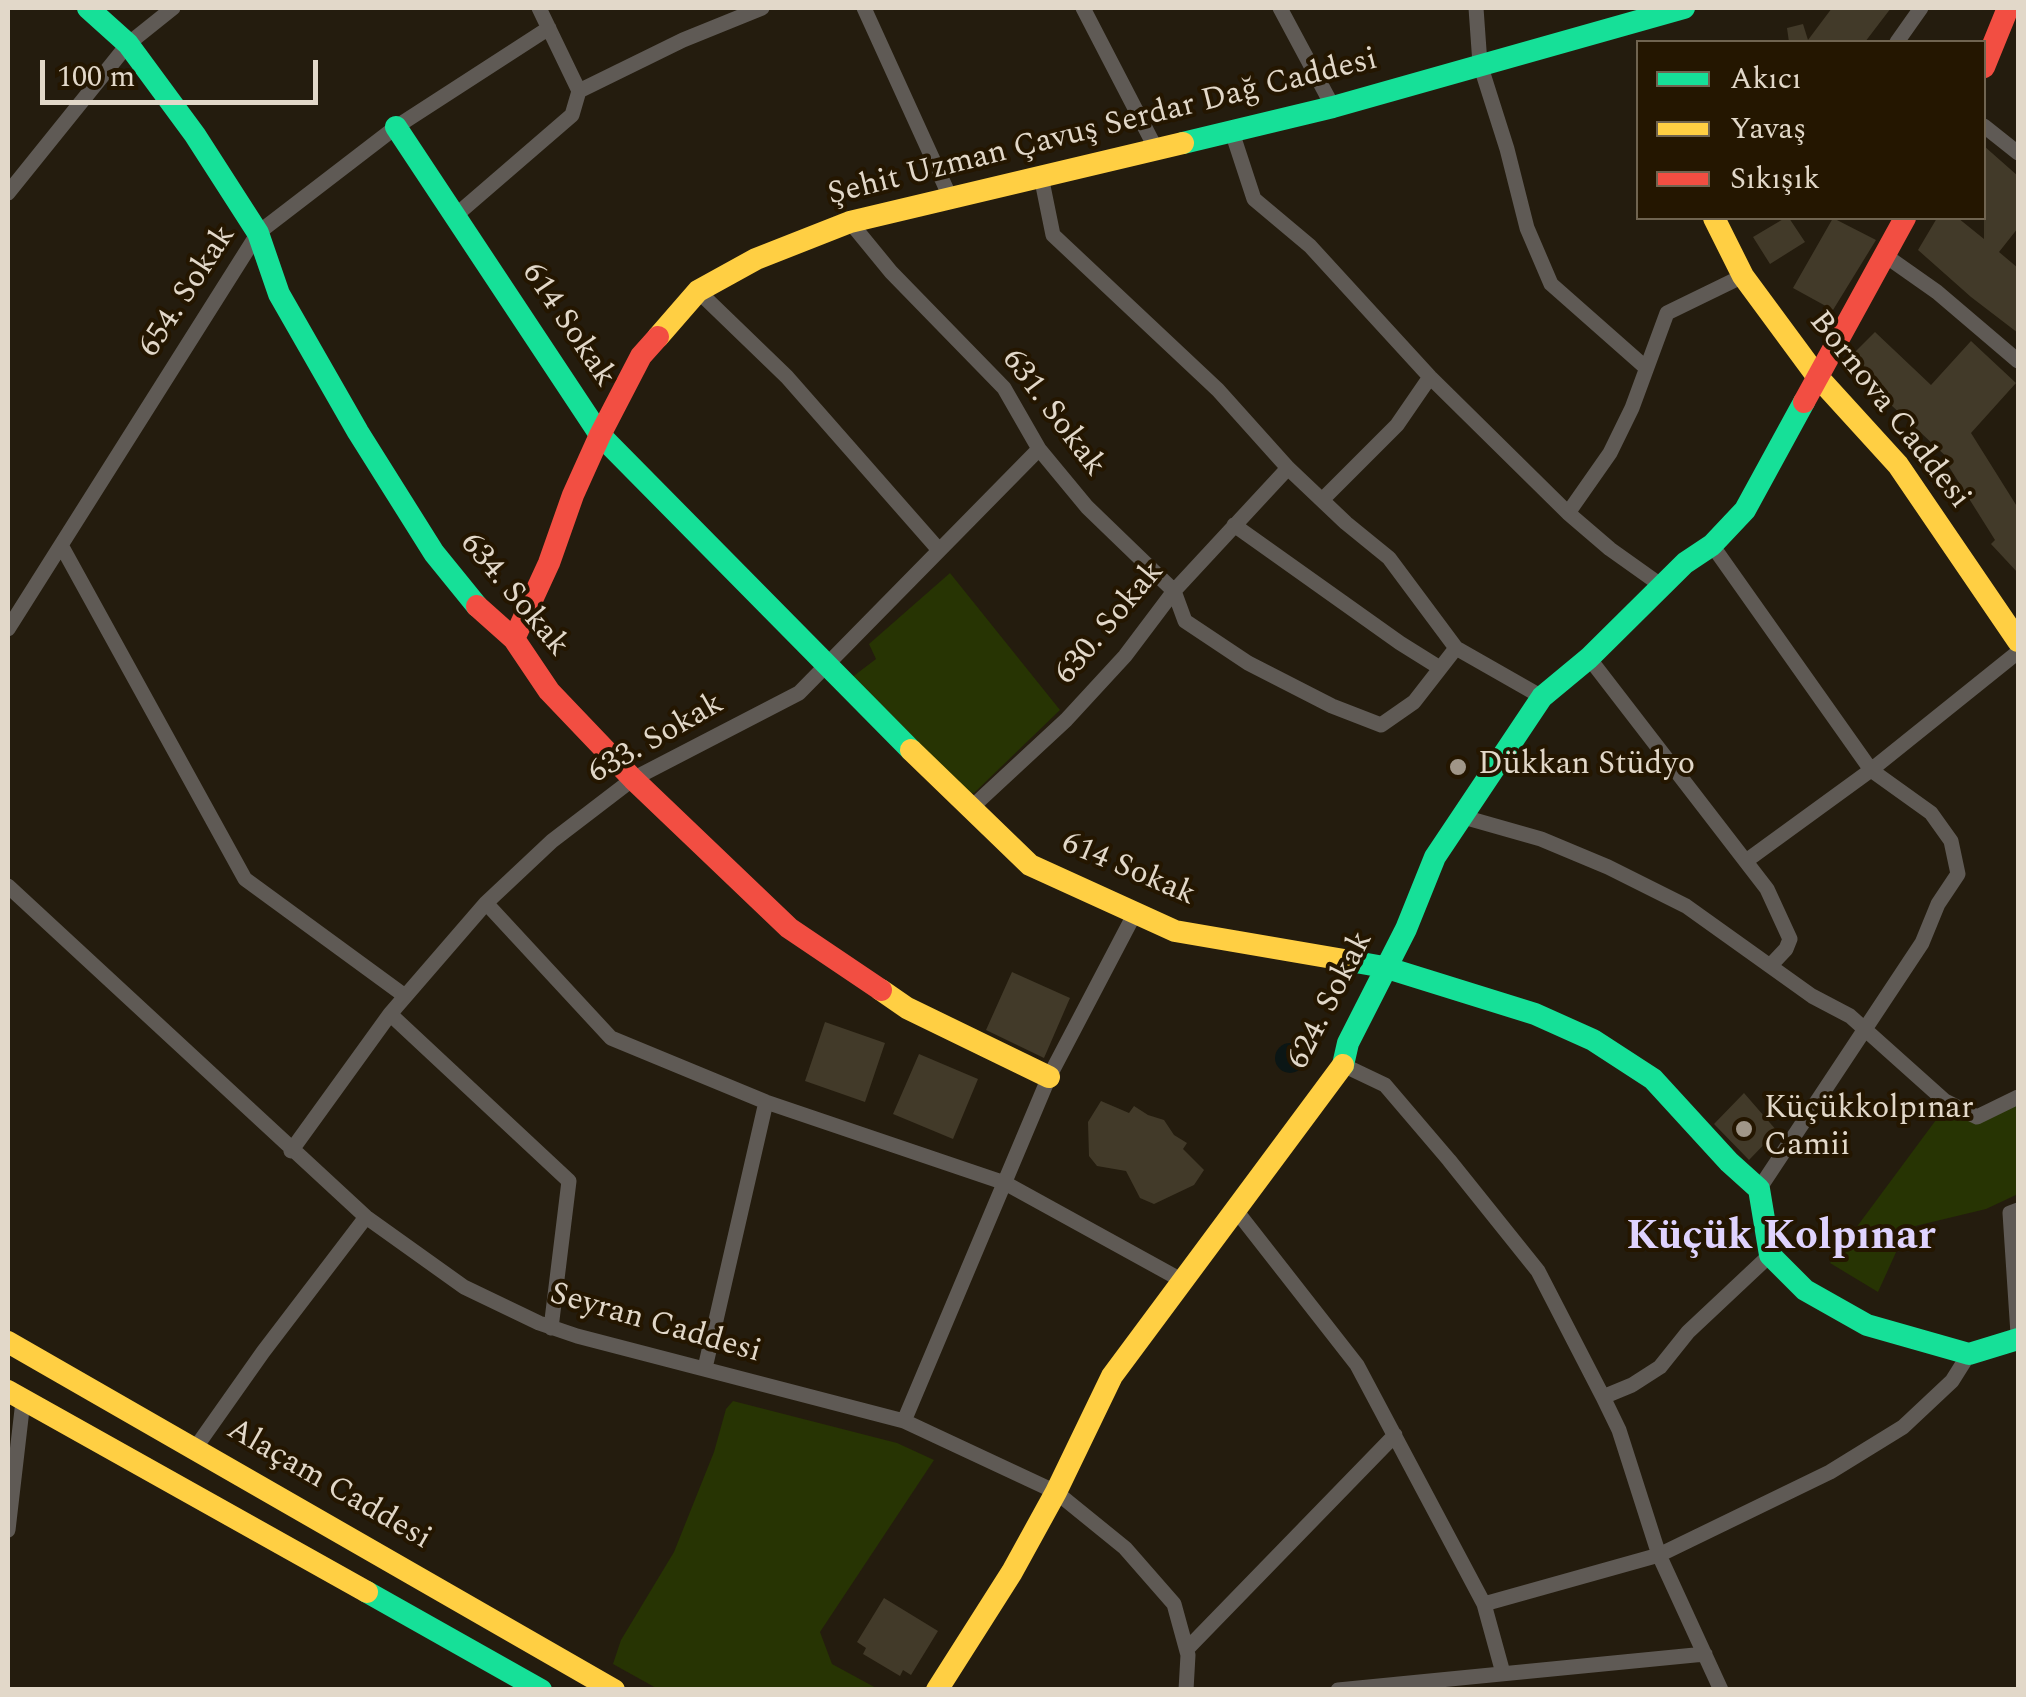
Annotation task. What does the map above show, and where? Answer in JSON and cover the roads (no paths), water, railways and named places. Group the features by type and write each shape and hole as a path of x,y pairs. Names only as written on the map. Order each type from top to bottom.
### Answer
{"street":[{"name":"634. Sokak","path":"88,8 128,44 195,135 258,233 279,294 358,432 434,553 472,602 514,639 549,691 788,928 907,1008 1049,1077"},
{"path":"8,194 128,44 173,8"},
{"path":"454,216 572,115 580,91 538,8"},
{"path":"580,91 683,40 762,8"},
{"path":"864,8 950,197"},
{"path":"1083,8 1155,147"},
{"path":"1280,8 1334,108"},
{"path":"1476,8 1480,64 1528,228 1551,284 1645,366"},
{"name":"Şehit Uzman Çavuş Serdar Dağ Caddesi","path":"514,639 600,435 641,356 698,291 756,259 850,222 1155,147 1334,108 1657,12 1684,8"},
{"path":"1899,40 1920,8"},
{"path":"1986,62 2008,8"},
{"path":"1657,12 1659,40"},
{"name":"654. Sokak","path":"8,629 258,233 396,127 549,28"},
{"name":"614 Sokak","path":"396,127 600,435 791,624 825,666 1030,865 1176,931 1384,967 1536,1014 1593,1040 1653,1079 1759,1189"},
{"path":"1986,128 2018,153"},
{"path":"1232,132 1254,199 1310,246 1430,377 1568,513 1662,586"},
{"path":"1041,176 1053,235 1218,390 1288,468 1389,558 1456,648 1542,697"},
{"name":"Bornova Caddesi","path":"1715,220 1743,276 1816,375 1898,465 2018,641"},
{"name":"624. Sokak","path":"938,1690 1012,1572 1112,1376 1343,1065 1348,1044 1406,929 1435,857 1460,816 1542,697 1589,658 1685,563 1712,545 1745,510 1904,220"},
{"name":"631. Sokak","path":"850,222 891,272 1004,388 1039,449 1088,507 1174,591 1186,621 1248,663 1381,726 1414,702 1440,668"},
{"path":"1883,254 1937,292 2018,361"},
{"path":"1568,513 1610,453 1632,408 1668,313 1743,276"},
{"path":"698,291 786,377 939,550"},
{"path":"1323,499 1398,425 1430,377"},
{"name":"633. Sokak","path":"290,1151 405,996 486,903 552,841 634,779 799,694 1039,449"},
{"name":"630. Sokak","path":"970,809 1078,707 1125,656 1174,591 1288,468"},
{"path":"1234,525 1440,668 1456,648"},
{"path":"61,544 245,880 405,996"},
{"path":"1712,545 1871,770 1932,813 1951,841 1958,874 1938,904 1922,943 1759,1189 1770,1255 1805,1290 1868,1325 1969,1354 2018,1337 2010,1213 2018,1210"},
{"path":"1746,861 1871,770 2018,652"},
{"path":"1589,658 1767,889 1790,939 1786,950 1770,966"},
{"path":"1460,816 1541,839 1686,906 1812,996 1850,1016 1945,1101 1977,1117 2018,1097"},
{"name":"Seyran Caddesi","path":"8,886 290,1151 366,1217 464,1286 551,1328 904,1422 1056,1492 1124,1548 1174,1604 1186,1649 1186,1690"},
{"path":"486,903 610,1038 766,1102 1005,1183 1183,1280"},
{"path":"904,1422 1049,1077 1135,912"},
{"path":"390,1014 569,1182 551,1328"},
{"path":"1343,1065 1385,1085 1538,1271 1618,1430 1659,1555 1721,1690"},
{"path":"705,1368 766,1102"},
{"path":"1236,1210 1357,1365 1484,1604 1503,1672"},
{"path":"196,1448 366,1217"},
{"path":"1603,1397 1660,1367 1688,1332 1770,1255"},
{"name":"Alaçam Caddesi","path":"8,1342 614,1690"},
{"path":"1484,1604 1659,1555 1830,1472 1902,1427 1952,1381 1969,1354"},
{"path":"8,1530 16,1396 541,1690"},
{"path":"1186,1649 1395,1435"},
{"path":"1338,1690 1705,1654"}],"place":[{"name":"Dükkan Stüdyo","path":"1458,767"},
{"name":"Küçükkolpınar Camii","path":"1744,1129"}],"district":[{"name":"Küçük Kolpınar","path":"1781,1240"}]}
